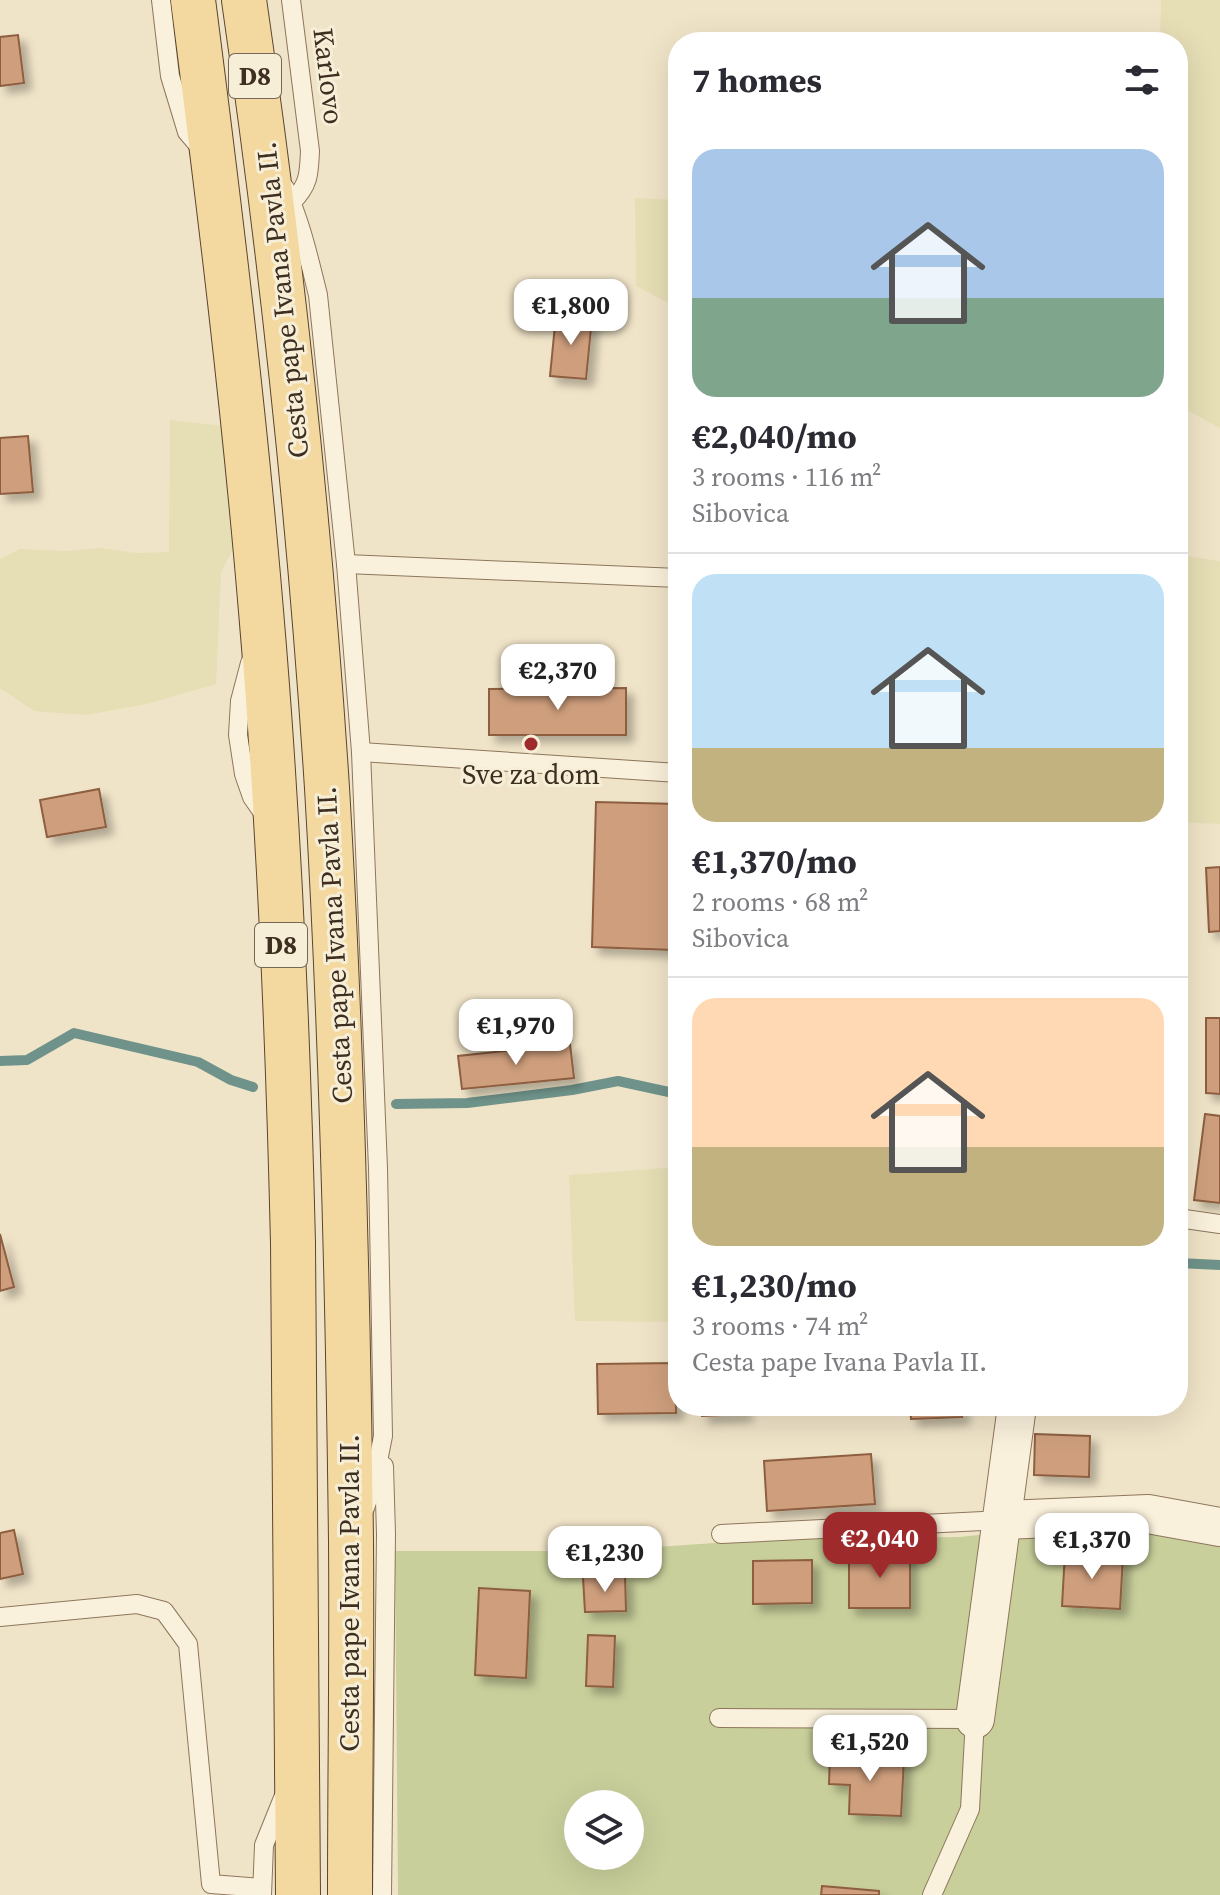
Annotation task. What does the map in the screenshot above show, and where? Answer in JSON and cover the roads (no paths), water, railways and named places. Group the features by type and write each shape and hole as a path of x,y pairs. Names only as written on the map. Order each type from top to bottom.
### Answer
{"main road":[{"name":"Cesta pape Ivana Pavla II.","path":"193,0 238,370 261,613 276,831 290,1120 297,1769 274,1893"},
{"name":"Cesta pape Ivana Pavla II.","path":"244,0 290,355 327,789 342,1126 351,1544 350,1895"}],"street":[{"path":"975,1719 1016,1416"},
{"path":"1003,1520 1148,1514 1220,1527"}],"lane":[{"path":"161,0 170,76 187,132 214,165"},
{"name":"Karlovo","path":"291,0 310,151 309,175 302,192 292,202"},
{"path":"264,140 292,202 318,295 346,564 361,752 378,1168 386,1534 382,1895"},
{"path":"346,564 668,578"},
{"path":"361,752 668,772"},
{"path":"1188,1219 1220,1224"},
{"path":"351,1544 374,1481 383,1436"},
{"path":"721,1534 1003,1520"},
{"path":"0,1617 137,1604 164,1611 188,1644 211,1884 274,1893"},
{"path":"719,1718 975,1719 970,1809 932,1895"}],"waterway":[{"path":"0,1061 27,1060 74,1033 198,1062 231,1080 253,1087"},
{"path":"396,1104 467,1103 618,1081 668,1092"},
{"path":"1188,1263 1220,1265"}],"place":[{"name":"Sve za dom","path":"531,744"}]}
